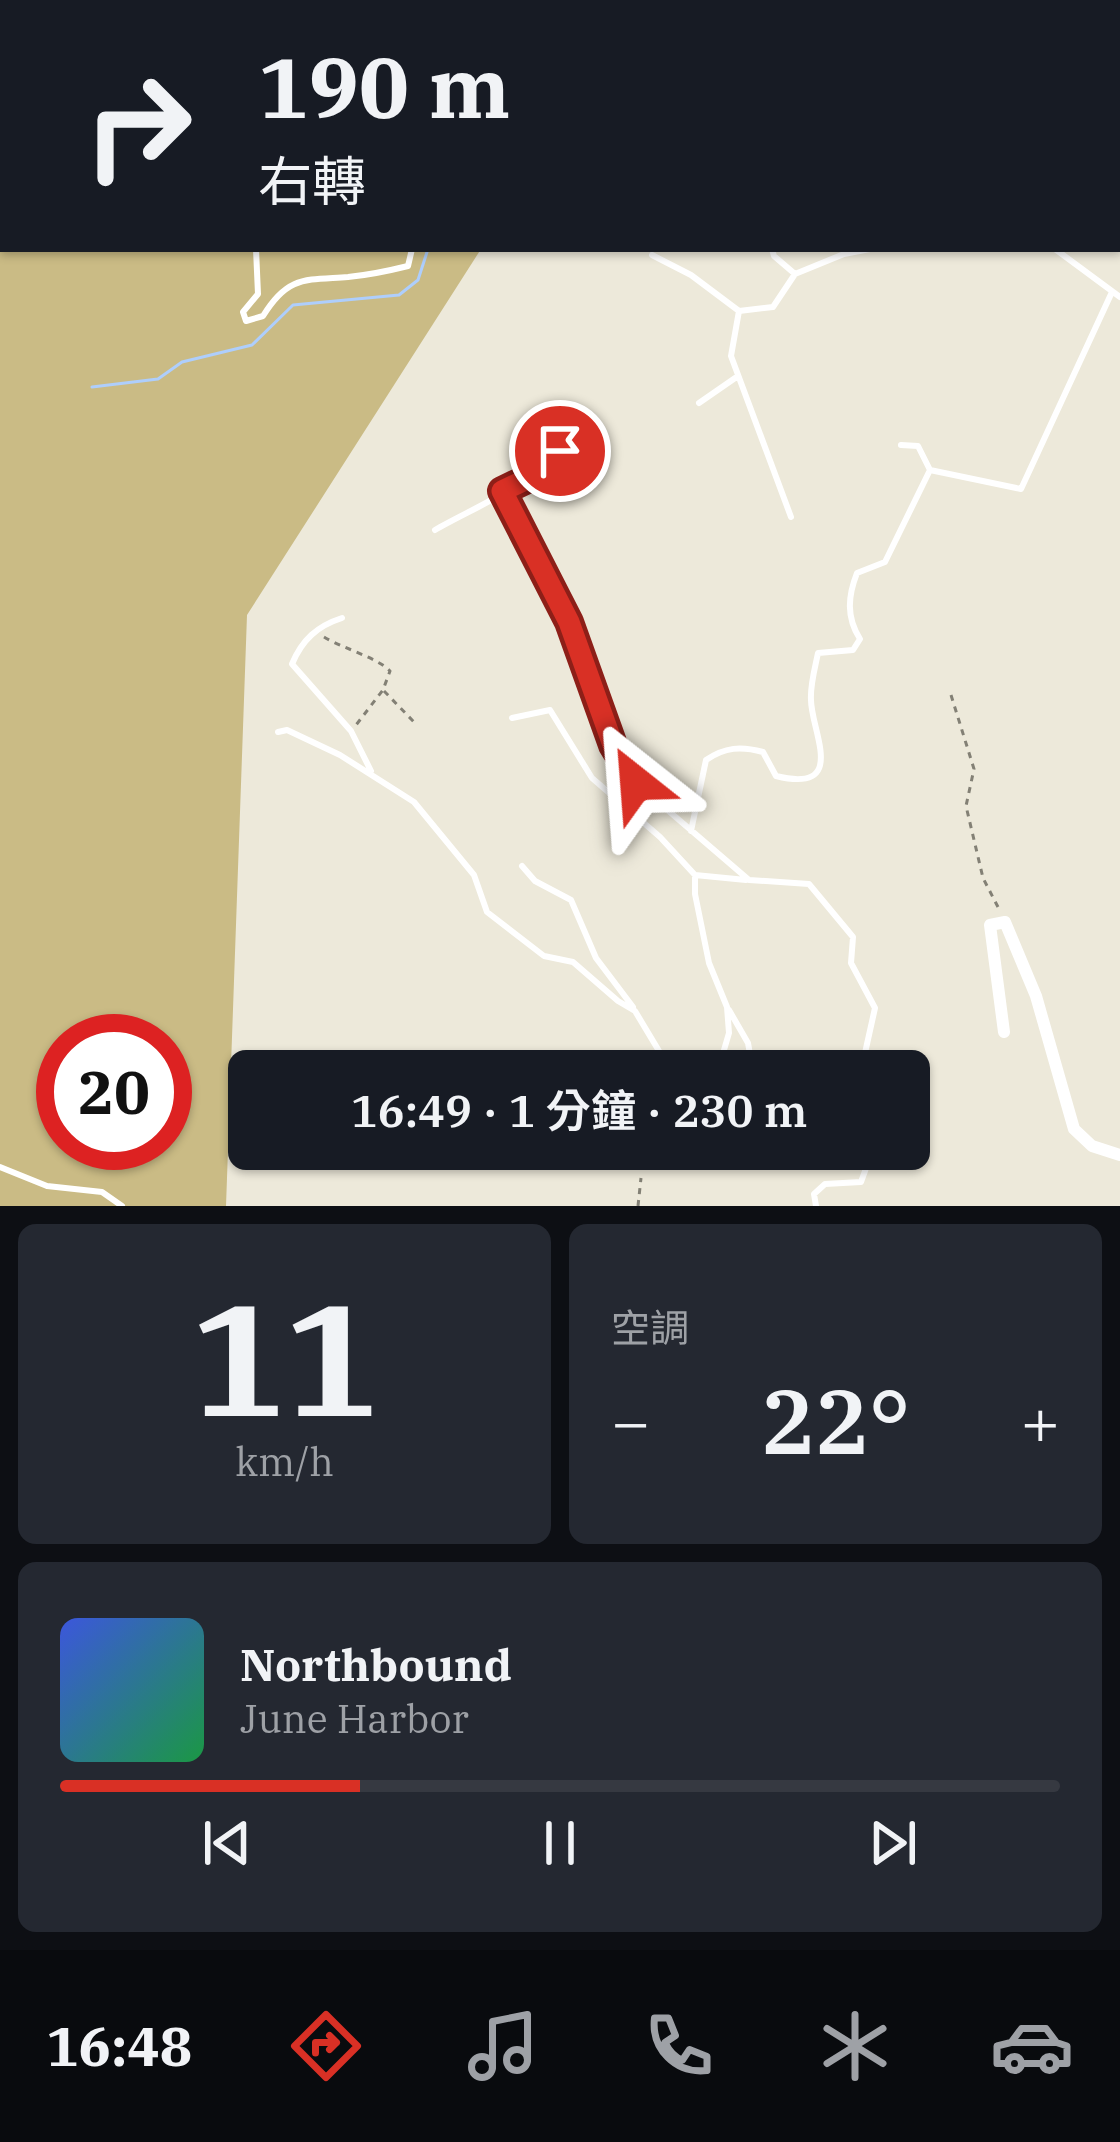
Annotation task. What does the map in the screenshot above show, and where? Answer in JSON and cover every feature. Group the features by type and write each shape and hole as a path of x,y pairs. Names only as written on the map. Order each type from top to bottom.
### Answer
{"street":[{"path":"1004,1032 990,926 1005,922 1036,996 1074,1130 1092,1146 1120,1155"}],"lane":[{"path":"256,252 258,294 243,311 246,321 263,316 275,296 308,278 408,266 411,252"},
{"path":"773,252 795,274"},
{"path":"652,255 692,275 739,311 773,307 795,274 842,252"},
{"path":"902,445 918,446 931,470 1021,489 1116,295 1059,252"},
{"path":"739,311 730,356 791,517"},
{"path":"700,403 738,376"},
{"path":"435,530 540,473 565,438"},
{"path":"691,831 706,760 720,750 744,747 763,752 776,776 792,780 810,777 820,765 823,747 810,701 818,652 853,650 860,639 853,628 848,595 857,573 885,562 931,470"},
{"path":"502,491 569,622 613,745 636,783 749,880"},
{"path":"341,618 300,645 292,664 351,731 373,774"},
{"path":"512,718 550,710 592,778 660,837 695,875 809,884 853,937 851,963 875,1008 865,1050"},
{"path":"278,732 286,730 373,774 414,802 474,875 487,912 544,956 574,962 635,1010"},
{"path":"522,866 536,881 571,901 596,958 658,1050"},
{"path":"695,875 709,964 749,1050"},
{"path":"723,1050 729,1033 727,1007"},
{"path":"0,1167 47,1186 101,1192 122,1206"},
{"path":"816,1206 814,1194 825,1184 861,1182 865,1170"}],"path":[{"path":"316,631 390,670 383,690 351,731"},
{"path":"383,690 414,722"},
{"path":"951,695 974,770 966,806 983,878 1005,922"},
{"path":"638,1206 642,1170"}],"shaded area":[{"path":"0,252 479,252 247,615 226,1206 0,1206"}],"waterway":[{"path":"92,387 158,379 182,362 252,345 293,305 399,295 418,280 427,252"}],"route":[{"path":"560,451 540,473 502,491 569,622 613,745 636,783"}]}
